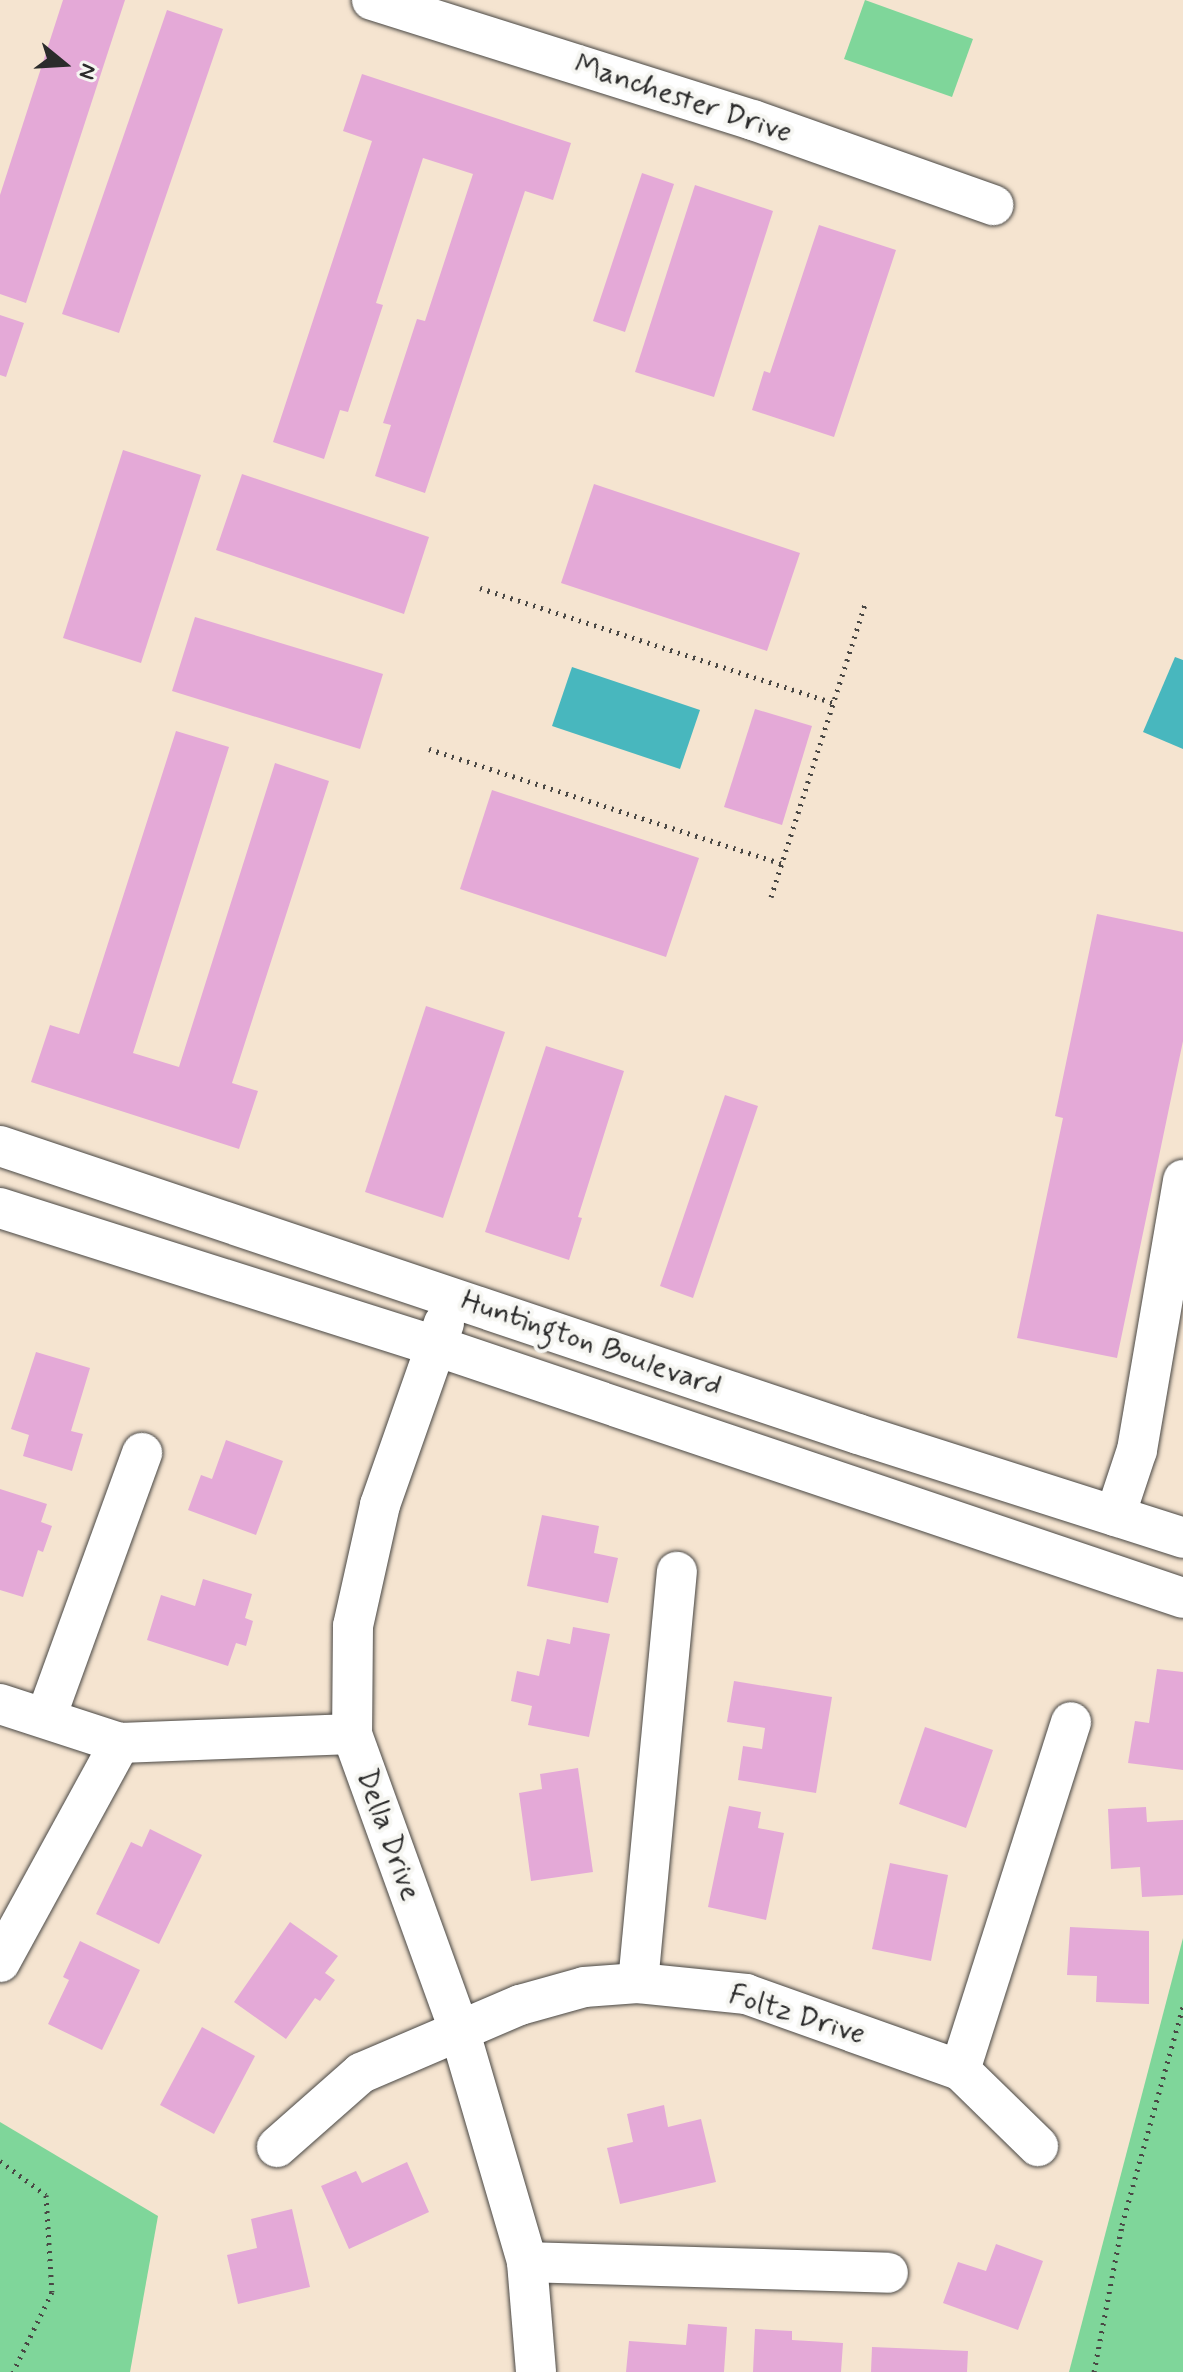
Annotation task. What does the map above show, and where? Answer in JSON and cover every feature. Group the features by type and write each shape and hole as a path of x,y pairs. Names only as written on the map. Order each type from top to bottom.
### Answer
{"street":[{"name":"Manchester Drive","path":"372,0 753,120 993,205"},
{"name":"Huntington Boulevard","path":"0,1146 1183,1538"},
{"path":"1115,1516 1137,1450 1183,1180"},
{"name":"Huntington Boulevard","path":"0,1208 436,1346 1183,1598"},
{"name":"Della Drive","path":"453,1297 380,1505 353,1626 352,1734 459,2029 527,2262 536,2372"},
{"path":"46,1717 142,1453"},
{"path":"638,1983 677,1572"},
{"path":"0,1704 120,1743 352,1734"},
{"path":"960,2070 1071,1722"},
{"path":"0,1962 120,1743"},
{"name":"Foltz Drive","path":"277,2147 361,2073 520,2005 584,1987 638,1983 746,1994 960,2070 1038,2146"},
{"path":"527,2262 888,2273"}],"path":[{"path":"480,588 834,703"},
{"path":"771,897 865,604"},
{"path":"429,749 782,864"},
{"path":"1094,2372 1122,2225 1183,2006"},
{"path":"0,2161 46,2195 52,2292 13,2372"}],"green space":[{"path":"865,0 973,39 952,97 844,59"},
{"path":"1183,1938 1183,2372 1069,2372"},
{"path":"0,2122 158,2216 130,2372 0,2372"}],"water":[{"path":"1175,657 1183,660 1183,749 1143,732"},
{"path":"572,667 700,710 680,769 552,726"}],"building":[{"path":"63,0 125,0 26,303 0,294 0,195"},
{"path":"167,10 223,29 119,333 62,314"},
{"path":"362,74 571,143 553,200 525,191 425,493 375,476 391,425 383,423 417,319 425,321 473,174 423,158 376,303 383,305 348,412 340,410 324,459 273,442 372,141 343,131"},
{"path":"642,173 674,184 625,332 593,321"},
{"path":"695,185 773,211 714,397 635,372"},
{"path":"819,225 896,250 834,437 752,410 764,371 770,373"},
{"path":"0,315 24,323 6,377 0,375"},
{"path":"123,450 201,475 141,663 63,638"},
{"path":"242,474 429,537 404,614 216,550"},
{"path":"594,484 800,553 767,651 561,583"},
{"path":"195,617 383,674 360,749 172,691"},
{"path":"755,709 812,726 782,825 724,807"},
{"path":"176,731 229,747 133,1053 179,1067 275,763 329,781 232,1083 258,1091 239,1149 31,1082 50,1025 79,1034"},
{"path":"492,790 699,858 666,957 460,889"},
{"path":"1097,914 1183,932 1183,1041 1117,1358 1017,1338 1063,1118 1055,1116"},
{"path":"426,1006 505,1032 443,1218 365,1192"},
{"path":"546,1046 624,1071 578,1217 582,1218 569,1260 485,1232"},
{"path":"725,1095 758,1106 693,1298 660,1286"},
{"path":"36,1352 90,1368 71,1431 83,1434 72,1471 23,1456 29,1435 11,1429"},
{"path":"226,1440 283,1461 256,1535 188,1510 201,1475 212,1479"},
{"path":"0,1489 47,1504 41,1522 52,1526 43,1552 38,1550 23,1597 0,1590"},
{"path":"542,1515 599,1526 594,1553 618,1558 608,1603 527,1586"},
{"path":"203,1579 252,1594 245,1618 253,1621 246,1646 236,1643 228,1666 147,1640 161,1595 195,1606"},
{"path":"573,1627 610,1634 589,1737 528,1725 532,1706 511,1701 517,1671 539,1676 547,1639 570,1644"},
{"path":"1157,1669 1183,1672 1183,1770 1128,1763 1135,1721 1149,1723"},
{"path":"734,1681 832,1697 816,1793 738,1780 743,1746 762,1749 765,1728 727,1722"},
{"path":"925,1727 993,1750 966,1828 899,1804"},
{"path":"578,1768 593,1872 531,1881 519,1793 542,1789 540,1774"},
{"path":"729,1806 761,1812 758,1828 784,1833 766,1920 708,1907"},
{"path":"1146,1807 1147,1822 1183,1820 1183,1895 1142,1897 1140,1867 1111,1869 1108,1809"},
{"path":"150,1829 202,1855 159,1944 96,1914 131,1842 142,1847"},
{"path":"890,1863 948,1875 931,1961 872,1949"},
{"path":"290,1922 338,1956 325,1973 335,1980 320,2001 315,1998 286,2039 234,2002"},
{"path":"1070,1927 1149,1931 1149,2004 1096,2002 1097,1976 1067,1975"},
{"path":"80,1941 140,1970 102,2050 48,2024 69,1980 63,1977"},
{"path":"202,2027 255,2056 214,2134 160,2105"},
{"path":"664,2105 668,2127 701,2119 716,2182 620,2204 607,2148 633,2142 627,2114"},
{"path":"407,2162 429,2212 349,2249 321,2186 356,2171 362,2183"},
{"path":"292,2209 310,2287 238,2304 227,2255 257,2248 251,2219"},
{"path":"996,2244 1043,2261 1018,2330 943,2303 958,2262 986,2271"},
{"path":"688,2324 727,2327 724,2372 626,2372 629,2341 686,2345"},
{"path":"755,2329 792,2331 792,2340 843,2343 841,2372 753,2372"},
{"path":"872,2347 968,2351 967,2372 871,2372"}]}
